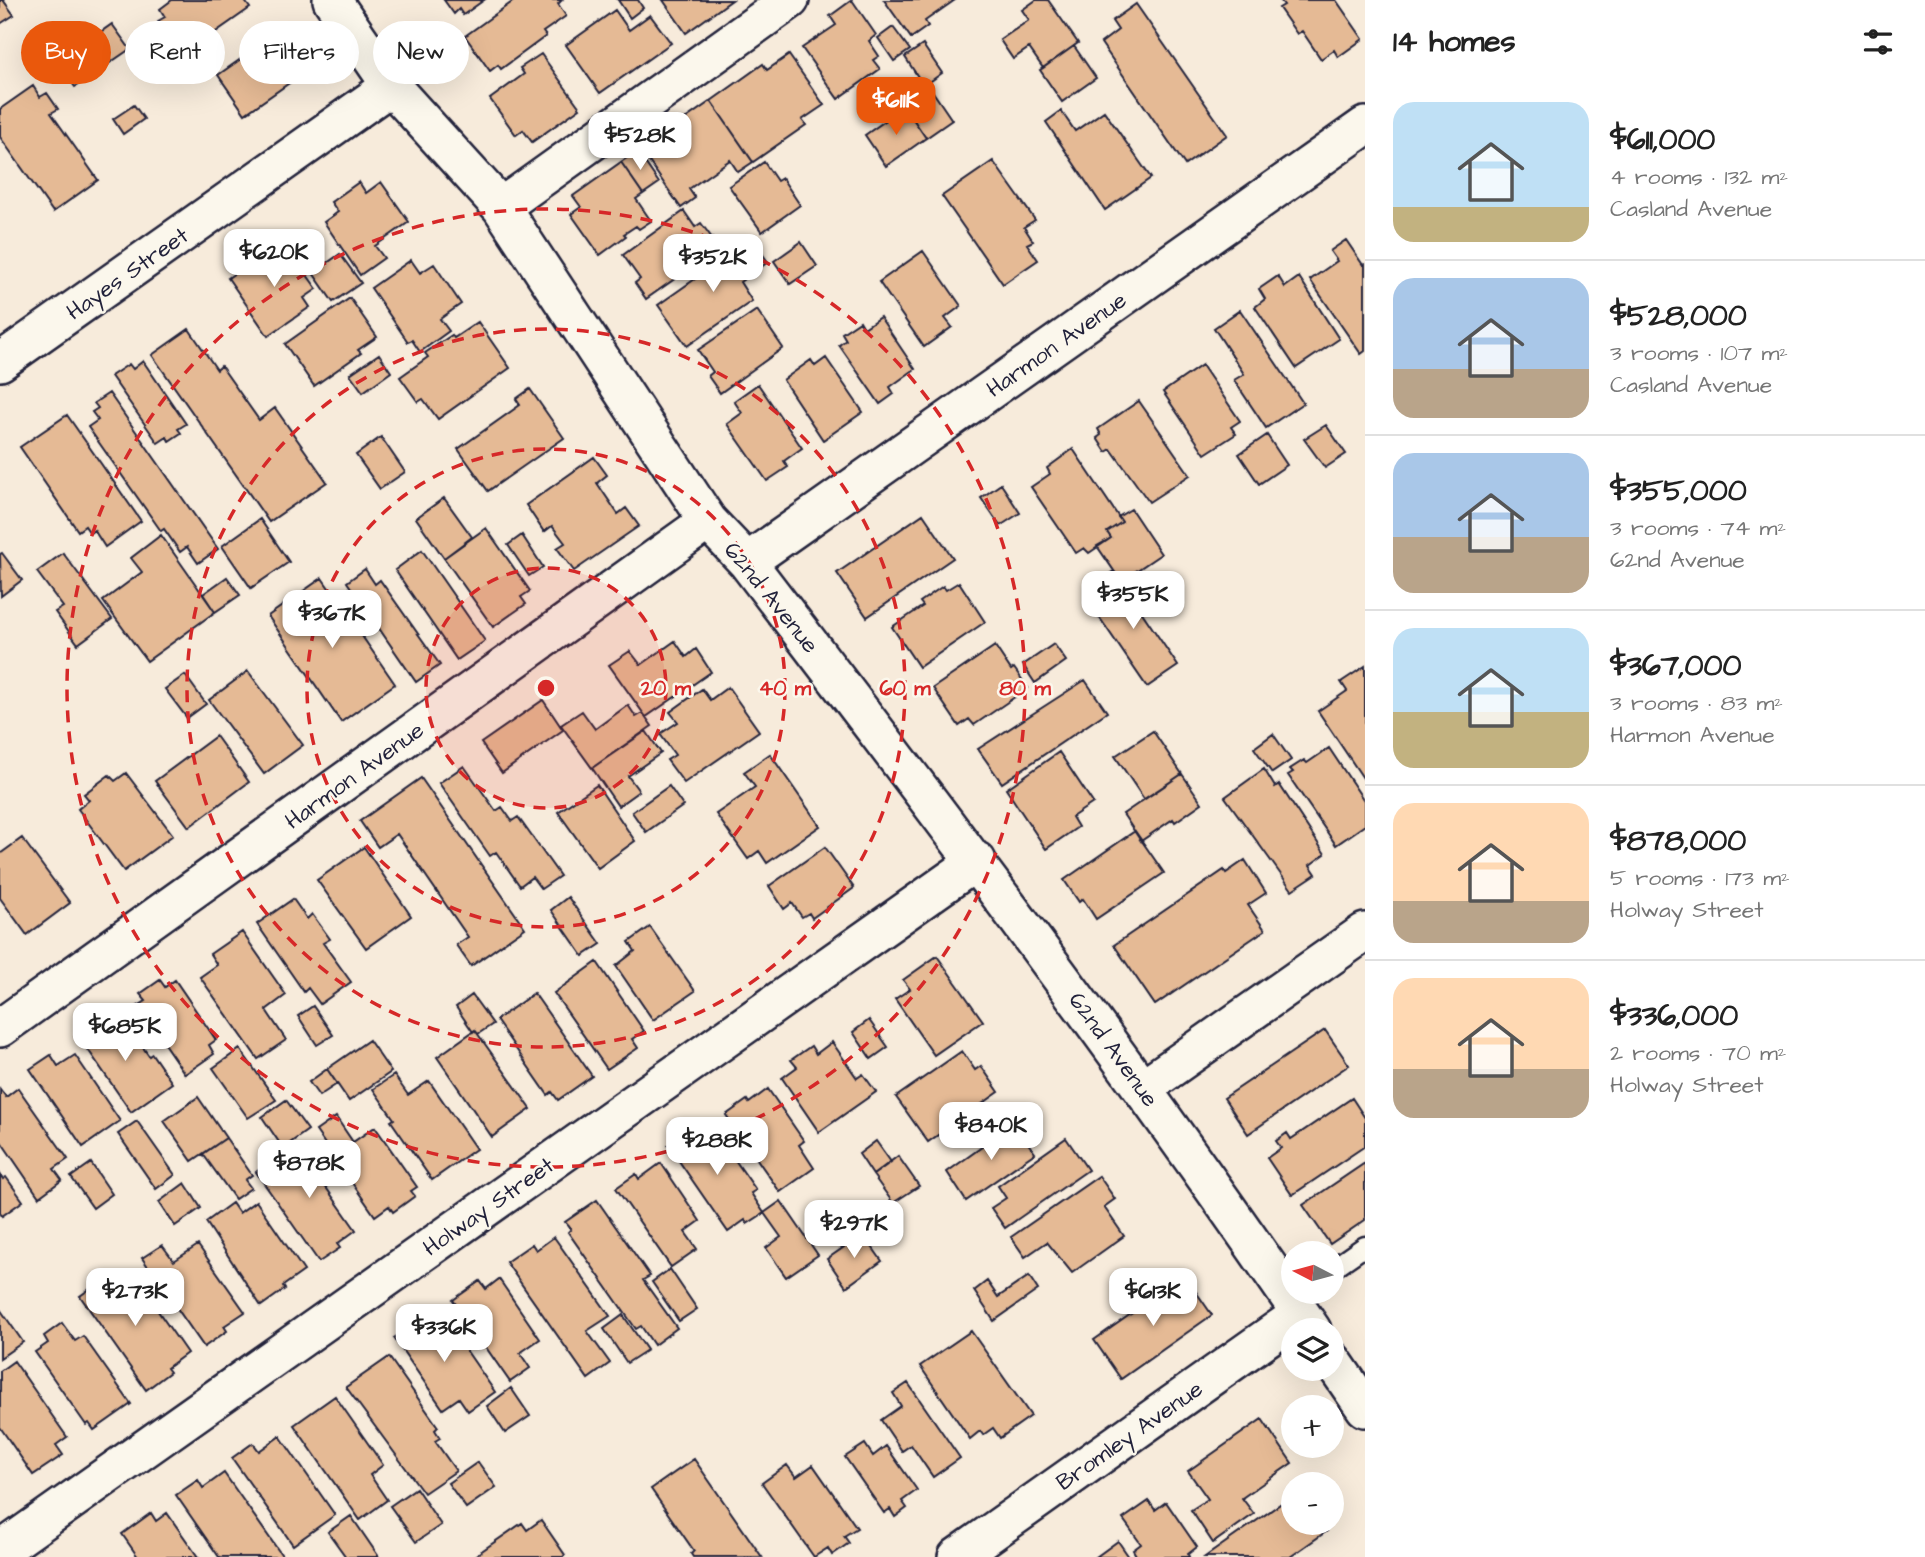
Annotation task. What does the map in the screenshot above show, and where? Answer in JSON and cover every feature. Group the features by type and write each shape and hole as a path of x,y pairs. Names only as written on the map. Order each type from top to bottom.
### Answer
{"street":[{"name":"62nd Avenue","path":"332,0 391,86 501,207 708,522 747,562 977,861 1300,1308"},
{"path":"501,207 790,0"},
{"name":"Hayes Street","path":"0,362 391,86"},
{"name":"Harmon Avenue","path":"747,562 1365,126"},
{"name":"Harmon Avenue","path":"0,1028 708,522"},
{"name":"Holway Street","path":"0,1551 977,861"},
{"path":"1143,1088 1365,932"},
{"name":"Bromley Avenue","path":"957,1557 1300,1308"},
{"path":"1344,1377 1365,1408"}],"lane":[{"path":"1344,1261 1365,1246"}],"building":[{"path":"0,0 3,0 14,15 0,24"},
{"path":"172,0 244,0 250,8 225,26 225,21 158,21 165,17 160,9"},
{"path":"444,0 484,0 463,15 459,9 454,14"},
{"path":"515,0 562,0 558,4 566,16 543,32 546,36 501,69 498,65 490,71 469,42 469,33"},
{"path":"618,0 638,0 643,8 630,18"},
{"path":"663,0 732,0 686,33"},
{"path":"852,0 876,35 869,41 879,56 873,60 880,69 838,99 802,48 836,25 830,16"},
{"path":"884,0 955,0 925,21 928,26 911,38"},
{"path":"1036,0 1048,0 1078,43 1043,68 1029,48 1013,59 1000,40 1029,20 1022,10"},
{"path":"1280,0 1336,0 1363,39 1338,57 1334,50 1321,59 1302,31 1297,34 1279,8 1284,5"},
{"path":"1136,4 1227,135 1185,165 1101,43 1118,30 1112,21"},
{"path":"615,10 629,30 650,15 671,43 600,93 566,45"},
{"path":"111,25 125,42 125,52 111,62"},
{"path":"893,27 910,50 894,61 878,38"},
{"path":"923,45 942,73 924,86 905,57"},
{"path":"1074,46 1096,78 1062,102 1040,70"},
{"path":"541,54 580,108 532,142 523,130 516,135 490,99 524,74 520,68"},
{"path":"789,55 824,105 802,120 806,125 753,162 711,101 763,64 767,70"},
{"path":"239,60 239,84 288,84 245,114 224,84 225,70"},
{"path":"33,86 40,97 47,93 58,109 51,113 98,180 53,212 0,137 0,109"},
{"path":"931,89 952,120 926,138 905,107"},
{"path":"711,101 753,162 738,172 730,160 689,189 695,198 681,208 641,150"},
{"path":"134,105 144,119 123,134 113,119"},
{"path":"905,107 926,138 886,166 865,135"},
{"path":"1061,111 1075,131 1104,111 1151,178 1105,210 1046,122"},
{"path":"637,151 659,183 643,194 621,162"},
{"path":"993,161 1035,220 1024,227 1033,241 1027,244 1038,260 1003,284 942,196"},
{"path":"621,162 643,194 636,199 651,221 624,234 626,236 600,255 571,214 581,207 573,196"},
{"path":"764,162 777,181 782,178 800,205 762,232 729,186"},
{"path":"359,182 366,193 381,182 409,222 375,246 384,258 360,275 324,222 338,212 331,202"},
{"path":"684,211 695,227 701,223 712,238 706,242 713,252 646,299 635,283 640,279 623,255"},
{"path":"752,239 768,262 740,282 752,301 687,346 658,305"},
{"path":"1346,240 1363,265 1365,264 1365,351 1361,354 1310,280 1337,261 1330,251"},
{"path":"801,242 817,266 790,284 774,261"},
{"path":"287,247 317,289 304,298 310,307 268,336 228,278 270,249 275,256"},
{"path":"923,251 961,306 945,318 952,327 924,347 879,282"},
{"path":"340,254 361,283 333,302 313,273"},
{"path":"411,260 420,273 434,264 461,304 440,319 449,331 420,352 412,340 408,342 371,288"},
{"path":"1278,276 1285,287 1299,277 1339,339 1296,368 1255,307 1265,299 1259,289"},
{"path":"350,298 377,337 358,350 361,353 314,386 285,344"},
{"path":"757,310 783,348 720,393 708,376 713,372 698,350"},
{"path":"1240,310 1303,403 1266,428 1234,380 1244,374 1214,328"},
{"path":"880,317 915,369 890,387 894,394 880,404 839,345 846,340 842,333 860,321 864,328"},
{"path":"478,322 510,368 438,419 423,399 418,402 400,377 428,357 425,353"},
{"path":"189,329 217,370 221,366 259,420 275,408 327,482 269,522 152,355"},
{"path":"379,354 391,372 363,392 350,374"},
{"path":"826,358 863,412 823,440 783,380 811,360 815,366"},
{"path":"143,361 186,424 178,429 181,433 169,441 167,437 158,443 111,376 129,364 133,369"},
{"path":"1202,365 1240,421 1231,427 1236,434 1205,454 1163,392"},
{"path":"758,384 802,448 784,461 788,467 767,481 727,424 742,413 734,401"},
{"path":"530,389 564,438 488,491 458,449 520,405 516,399"},
{"path":"109,393 218,549 198,563 187,547 180,552 164,529 161,531 88,427 98,420 92,412 98,408 94,403"},
{"path":"1139,401 1190,475 1149,502 1111,449 1106,452 1097,438 1101,435 1098,429"},
{"path":"67,415 141,521 105,547 94,530 90,533 85,526 78,531 20,447"},
{"path":"1326,425 1346,454 1325,468 1304,439"},
{"path":"1267,435 1287,465 1259,484 1239,454"},
{"path":"381,437 405,472 380,489 356,455"},
{"path":"1073,449 1122,522 1107,532 1111,538 1089,553 1084,548 1076,553 1031,487 1050,474 1047,468"},
{"path":"594,457 607,475 597,483 618,514 626,508 639,526 574,571 557,548 565,543 552,526 544,532 526,505"},
{"path":"1001,484 1020,513 1000,526 981,498"},
{"path":"444,498 472,537 444,558 416,518"},
{"path":"1131,509 1161,554 1121,581 1097,546 1111,538 1107,532 1122,522 1118,517"},
{"path":"923,514 953,558 867,617 837,573"},
{"path":"260,519 289,562 251,588 222,546"},
{"path":"486,528 530,591 521,597 526,604 493,627 444,558"},
{"path":"161,535 215,612 147,661 103,601 142,572 131,558"},
{"path":"522,535 543,567 529,576 508,545"},
{"path":"422,550 485,641 457,660 395,570"},
{"path":"2,553 22,580 1,596 0,554"},
{"path":"63,553 112,619 78,644 55,612 63,607 37,572"},
{"path":"365,569 375,584 380,580 440,665 416,682 347,582"},
{"path":"1114,571 1178,666 1147,687 1095,611 1106,604 1093,585"},
{"path":"227,577 240,595 215,612 203,594"},
{"path":"322,578 395,684 341,722 268,616"},
{"path":"959,582 985,622 919,667 892,627 923,606 920,602 943,586 946,590"},
{"path":"675,641 686,657 696,649 711,672 646,717 609,665 630,651 641,665"},
{"path":"1054,644 1066,661 1035,683 1023,665"},
{"path":"995,646 1011,670 1014,668 1028,688 974,725 969,719 959,726 933,688"},
{"path":"1365,666 1365,781 1318,711 1347,691 1341,682"},
{"path":"248,671 303,745 264,774 209,700"},
{"path":"185,675 206,704 187,718 165,689"},
{"path":"1085,680 1107,712 1002,783 978,749"},
{"path":"728,687 759,731 684,783 667,760 675,755 660,734 678,722 670,712 702,689 710,700"},
{"path":"543,700 563,730 502,773 481,743"},
{"path":"628,705 636,717 643,713 652,726 592,768 561,725 582,711 595,729"},
{"path":"646,731 661,753 628,776 639,791 618,806 592,768"},
{"path":"1153,731 1182,774 1144,799 1115,756"},
{"path":"1273,734 1291,760 1272,773 1254,748"},
{"path":"216,736 249,782 189,827 155,781"},
{"path":"1329,748 1365,802 1365,825 1336,845 1288,775 1293,772 1290,769 1304,760 1307,763"},
{"path":"1059,752 1093,803 1072,817 1078,827 1046,849 1006,789"},
{"path":"770,754 820,826 767,863 759,851 748,859 716,814 755,787 744,772"},
{"path":"464,766 496,811 502,807 512,821 518,817 560,876 541,889 532,877 520,886 496,852 490,856 439,783"},
{"path":"1264,769 1275,787 1279,784 1325,854 1310,865 1316,874 1292,890 1225,797"},
{"path":"126,773 173,835 124,871 78,809 89,800 84,794 109,775 115,781"},
{"path":"1182,774 1202,803 1141,841 1123,814"},
{"path":"421,778 525,928 471,966 456,945 468,937 397,834 378,847 360,821"},
{"path":"597,785 635,841 598,868 558,812"},
{"path":"669,786 683,806 646,832 632,812"},
{"path":"1135,831 1164,873 1096,919 1083,899 1079,902 1064,880"},
{"path":"22,838 70,903 27,935 0,898 0,854"},
{"path":"364,847 411,916 366,948 317,880"},
{"path":"825,847 854,888 812,918 809,913 802,917 792,903 784,909 769,886"},
{"path":"1245,860 1266,893 1248,905 1265,930 1155,1005 1114,945 1224,870 1226,873"},
{"path":"568,897 601,944 583,956 551,910"},
{"path":"293,899 307,919 312,914 330,939 323,943 351,982 320,1004 308,988 304,992 257,924"},
{"path":"650,927 695,991 653,1020 616,966 635,951 629,942"},
{"path":"242,932 286,995 266,1010 286,1040 258,1059 200,977 217,965 210,954"},
{"path":"937,956 983,1021 934,1055 895,999 910,989 903,980"},
{"path":"597,962 644,1031 632,1039 638,1048 607,1069 554,993"},
{"path":"160,980 165,987 175,980 216,1040 209,1045 214,1054 185,1074 138,1006 146,1001 140,994"},
{"path":"534,993 592,1076 558,1100 552,1092 548,1095 496,1020"},
{"path":"472,995 493,1024 478,1034 475,1030 473,1032 456,1007"},
{"path":"313,1006 333,1035 317,1045 298,1016"},
{"path":"122,1017 172,1083 131,1112 78,1035 97,1021 104,1030"},
{"path":"869,1020 888,1047 871,1059 853,1032"},
{"path":"475,1030 531,1109 492,1137 437,1057"},
{"path":"1325,1030 1349,1065 1248,1134 1224,1098"},
{"path":"369,1040 391,1072 349,1101 327,1069"},
{"path":"832,1042 857,1078 863,1074 876,1092 819,1132 782,1078 797,1067 791,1060 811,1046 816,1054"},
{"path":"240,1049 276,1100 248,1118 213,1068"},
{"path":"962,1051 975,1070 981,1066 999,1092 928,1142 896,1097"},
{"path":"51,1055 58,1066 75,1055 120,1121 83,1147 30,1069"},
{"path":"327,1069 337,1084 319,1096 309,1082"},
{"path":"394,1075 408,1095 429,1081 476,1149 432,1180 391,1121 394,1119 373,1089"},
{"path":"18,1088 68,1159 54,1169 62,1180 39,1197 0,1140 0,1089 6,1097"},
{"path":"768,1089 804,1141 799,1145 814,1168 780,1192 726,1115"},
{"path":"198,1097 226,1138 192,1161 164,1121"},
{"path":"1352,1098 1365,1118 1365,1146 1292,1195 1267,1158 1281,1148 1276,1141 1287,1133 1291,1139"},
{"path":"286,1100 308,1130 283,1148 262,1117"},
{"path":"336,1117 353,1142 375,1127 417,1187 411,1191 415,1196 393,1212 389,1206 375,1216 316,1131"},
{"path":"137,1121 175,1175 156,1189 118,1134"},
{"path":"1014,1124 1035,1153 966,1201 947,1172"},
{"path":"694,1127 700,1135 712,1127 756,1190 751,1193 764,1213 747,1224 745,1220 728,1232 668,1145"},
{"path":"226,1138 252,1175 245,1180 251,1188 235,1199 203,1154"},
{"path":"1066,1138 1088,1170 1005,1228 991,1208 1006,1198 998,1186"},
{"path":"876,1141 891,1162 873,1175 859,1154"},
{"path":"319,1147 339,1177 325,1186 356,1230 337,1244 340,1248 319,1262 256,1172 281,1154 288,1164 302,1153 305,1157"},
{"path":"898,1156 919,1186 893,1203 873,1175"},
{"path":"91,1163 112,1194 93,1208 71,1177"},
{"path":"661,1163 700,1221 685,1232 697,1249 671,1267 616,1188 636,1174 639,1179"},
{"path":"1365,1163 1365,1220 1334,1241 1328,1241 1303,1205"},
{"path":"0,1174 3,1179 6,1177 23,1201 2,1216 0,1213"},
{"path":"1099,1176 1115,1199 1104,1207 1124,1236 1072,1273 1047,1242 1025,1257 1011,1237"},
{"path":"185,1183 201,1208 175,1226 159,1202"},
{"path":"597,1200 650,1276 643,1280 677,1328 654,1345 641,1326 636,1329 568,1232 571,1229 565,1222"},
{"path":"256,1201 304,1271 261,1306 206,1222 232,1203 239,1213"},
{"path":"781,1201 818,1255 786,1277 766,1248 781,1237 764,1213"},
{"path":"863,1234 882,1261 846,1287 827,1259"},
{"path":"554,1237 610,1316 587,1331 610,1363 588,1379 506,1262 532,1244 536,1250"},
{"path":"162,1245 174,1261 198,1245 245,1312 224,1326 227,1331 204,1347 142,1258"},
{"path":"670,1269 697,1309 679,1321 652,1282"},
{"path":"112,1273 121,1284 133,1275 187,1353 167,1368 170,1372 146,1390 80,1296"},
{"path":"1029,1276 1038,1290 994,1321 974,1291 987,1281 998,1297"},
{"path":"1185,1276 1212,1315 1121,1379 1094,1340"},
{"path":"499,1279 540,1339 520,1353 530,1368 510,1382 453,1300 480,1281 486,1289"},
{"path":"0,1309 23,1342 0,1358"},
{"path":"427,1315 433,1325 444,1318 495,1392 468,1411 459,1398 443,1409 394,1338"},
{"path":"623,1315 647,1350 627,1363 604,1329"},
{"path":"62,1323 75,1341 83,1336 131,1404 94,1430 89,1423 86,1425 35,1352 48,1343 44,1336"},
{"path":"971,1331 1031,1416 1000,1438 993,1428 983,1435 980,1431 970,1439 920,1366"},
{"path":"389,1357 438,1427 435,1430 440,1438 435,1441 456,1471 424,1493 346,1387"},
{"path":"14,1361 67,1437 56,1445 63,1455 33,1475 0,1427 0,1371"},
{"path":"908,1383 960,1458 933,1477 911,1445 902,1451 881,1420 901,1406 893,1393"},
{"path":"511,1388 530,1416 505,1433 487,1406"},
{"path":"335,1396 383,1465 370,1475 387,1500 360,1520 294,1425"},
{"path":"1262,1419 1281,1447 1281,1458 1289,1458 1292,1463 1242,1498 1254,1514 1213,1543 1191,1510 1208,1499 1188,1471"},
{"path":"280,1436 335,1515 293,1545 232,1458 253,1443 259,1451"},
{"path":"865,1444 873,1456 886,1446 917,1490 902,1501 907,1508 895,1517 890,1509 884,1513 845,1457"},
{"path":"694,1459 762,1557 693,1557 691,1554 694,1551 651,1489"},
{"path":"478,1462 496,1487 466,1508 448,1483"},
{"path":"787,1465 796,1477 813,1465 857,1528 844,1536 849,1543 832,1555 828,1548 814,1557 762,1483"},
{"path":"224,1473 283,1557 219,1557 176,1495 198,1480 203,1488"},
{"path":"416,1488 441,1525 416,1542 390,1506"},
{"path":"1149,1501 1155,1510 1166,1502 1197,1547 1188,1554 1189,1557 1137,1557 1133,1550 1141,1544 1123,1519"},
{"path":"1281,1503 1281,1535 1321,1535 1290,1557 1205,1557"},
{"path":"151,1513 156,1521 167,1513 198,1557 138,1557 122,1534"},
{"path":"351,1516 379,1557 346,1557 328,1532"},
{"path":"541,1520 565,1555 563,1557 473,1557 522,1523 527,1530"},
{"path":"1118,1541 1129,1557 1096,1557"}]}
